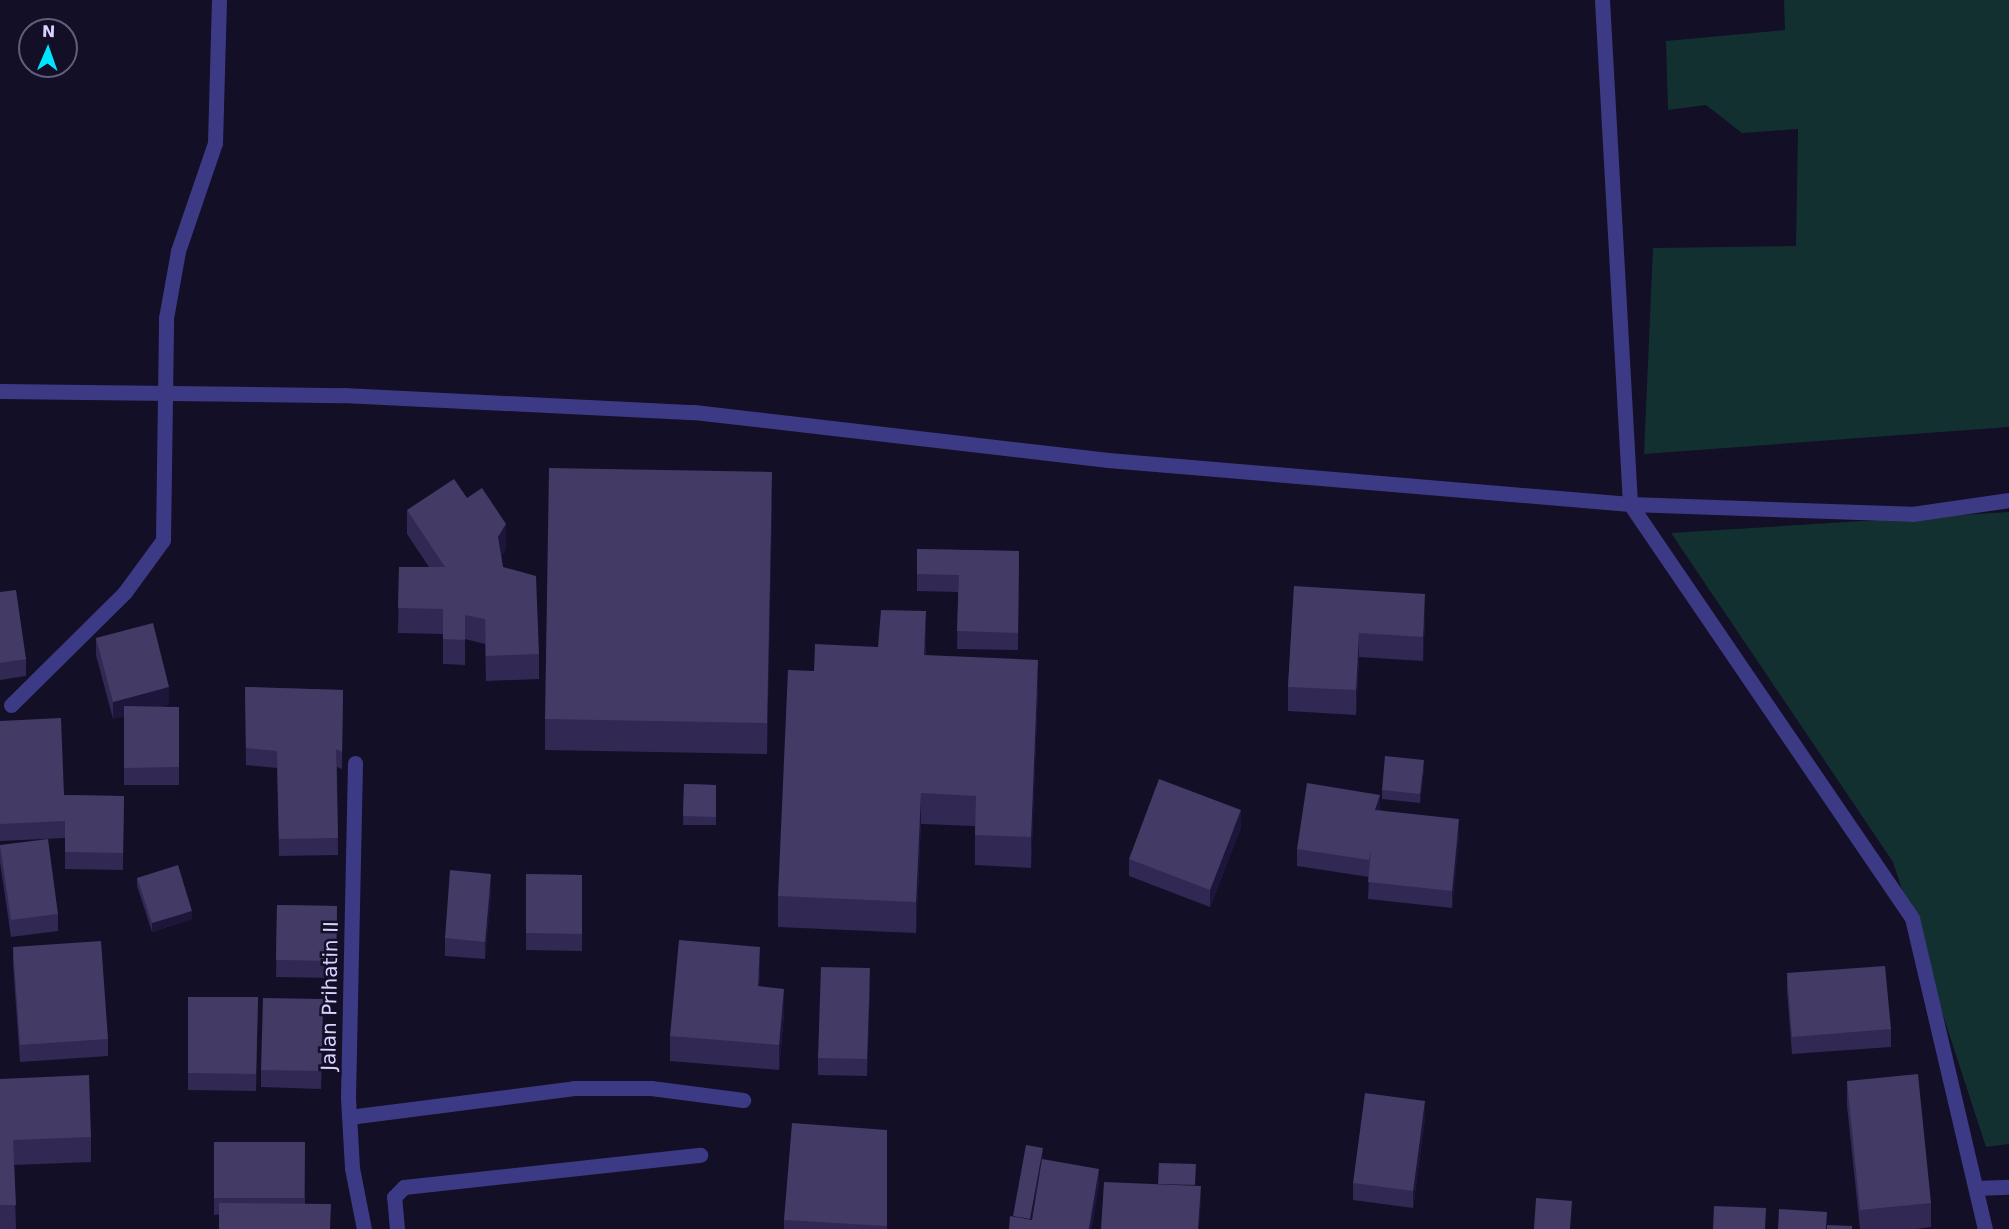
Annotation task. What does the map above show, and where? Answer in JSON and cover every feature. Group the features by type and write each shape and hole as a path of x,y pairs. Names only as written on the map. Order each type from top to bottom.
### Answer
{"street":[{"path":"11,705 125,592 163,540 167,509 171,281 215,143 219,0"},
{"path":"1602,0 1630,504 1912,918 1985,1229"},
{"path":"0,391 215,391 694,412 1131,462 1630,504 1912,514 2009,500"},
{"name":"Jalan Prihatin II","path":"355,763 349,1117 363,1229"},
{"path":"349,1117 574,1089 651,1088 743,1100"},
{"path":"397,1229 394,1197 404,1187 700,1155"},
{"path":"1976,1188 2009,1187"}],"green space":[{"path":"1784,0 2009,0 2009,427 1644,454 1653,248 1796,246 1798,129 1742,133 1706,105 1668,110 1666,41 1785,30"},
{"path":"2009,512 2009,1144 1986,1147 1893,862 1671,533"}],"building":[{"path":"549,468 772,472 767,723 545,719"},
{"path":"454,479 467,498 482,488 506,524 498,537 503,567 536,576 539,654 486,656 485,619 465,615 465,640 443,639 443,609 398,608 399,567 445,567 407,510"},
{"path":"917,549 1019,551 1018,633 957,631 959,575 917,574"},
{"path":"1294,586 1425,594 1423,637 1359,633 1356,690 1288,687"},
{"path":"16,590 26,659 0,663 0,592"},
{"path":"881,610 926,611 924,655 1038,660 1031,837 975,835 976,796 921,793 916,902 778,896 788,670 814,671 815,644 878,647"},
{"path":"153,623 169,687 113,702 96,638"},
{"path":"245,687 343,690 342,752 336,749 338,838 279,839 277,751 246,748"},
{"path":"124,706 179,707 179,767 124,768"},
{"path":"61,718 64,795 124,796 123,853 65,852 65,821 0,824 0,721"},
{"path":"1385,756 1424,760 1420,794 1382,790"},
{"path":"1159,779 1241,810 1210,890 1129,859"},
{"path":"1307,783 1380,795 1375,810 1459,819 1452,891 1368,882 1371,851 1369,860 1297,849"},
{"path":"684,784 716,785 716,817 683,816"},
{"path":"48,839 58,914 11,920 0,845"},
{"path":"178,865 192,911 152,923 137,878"},
{"path":"450,870 491,874 485,942 445,938"},
{"path":"526,874 582,875 582,934 526,933"},
{"path":"277,905 337,906 336,961 276,960"},
{"path":"679,940 760,947 758,986 784,989 779,1045 670,1036"},
{"path":"101,941 108,1039 20,1045 13,947"},
{"path":"1885,966 1891,1029 1792,1037 1787,973"},
{"path":"821,967 870,968 867,1059 818,1058"},
{"path":"188,997 258,997 256,1074 188,1073"},
{"path":"263,998 323,999 321,1071 261,1070"},
{"path":"1918,1074 1931,1203 1860,1210 1847,1081"},
{"path":"89,1075 91,1137 13,1140 16,1205 0,1205 0,1079"},
{"path":"1365,1093 1425,1101 1413,1191 1353,1183"},
{"path":"792,1123 887,1130 887,1226 784,1220"},
{"path":"214,1142 305,1142 304,1198 214,1198"},
{"path":"1026,1145 1043,1148 1030,1219 1013,1216"},
{"path":"1042,1159 1099,1169 1089,1229 1009,1229 1010,1216 1032,1220"},
{"path":"1159,1163 1196,1164 1195,1185 1158,1184"},
{"path":"1104,1182 1201,1186 1198,1229 1101,1229"},
{"path":"1536,1198 1572,1201 1570,1229 1534,1229"},
{"path":"219,1203 331,1204 330,1229 219,1229"},
{"path":"1714,1206 1766,1208 1765,1229 1713,1229"},
{"path":"1779,1209 1827,1212 1826,1229 1778,1229"},
{"path":"1827,1225 1852,1226 1852,1229 1827,1229"}]}
